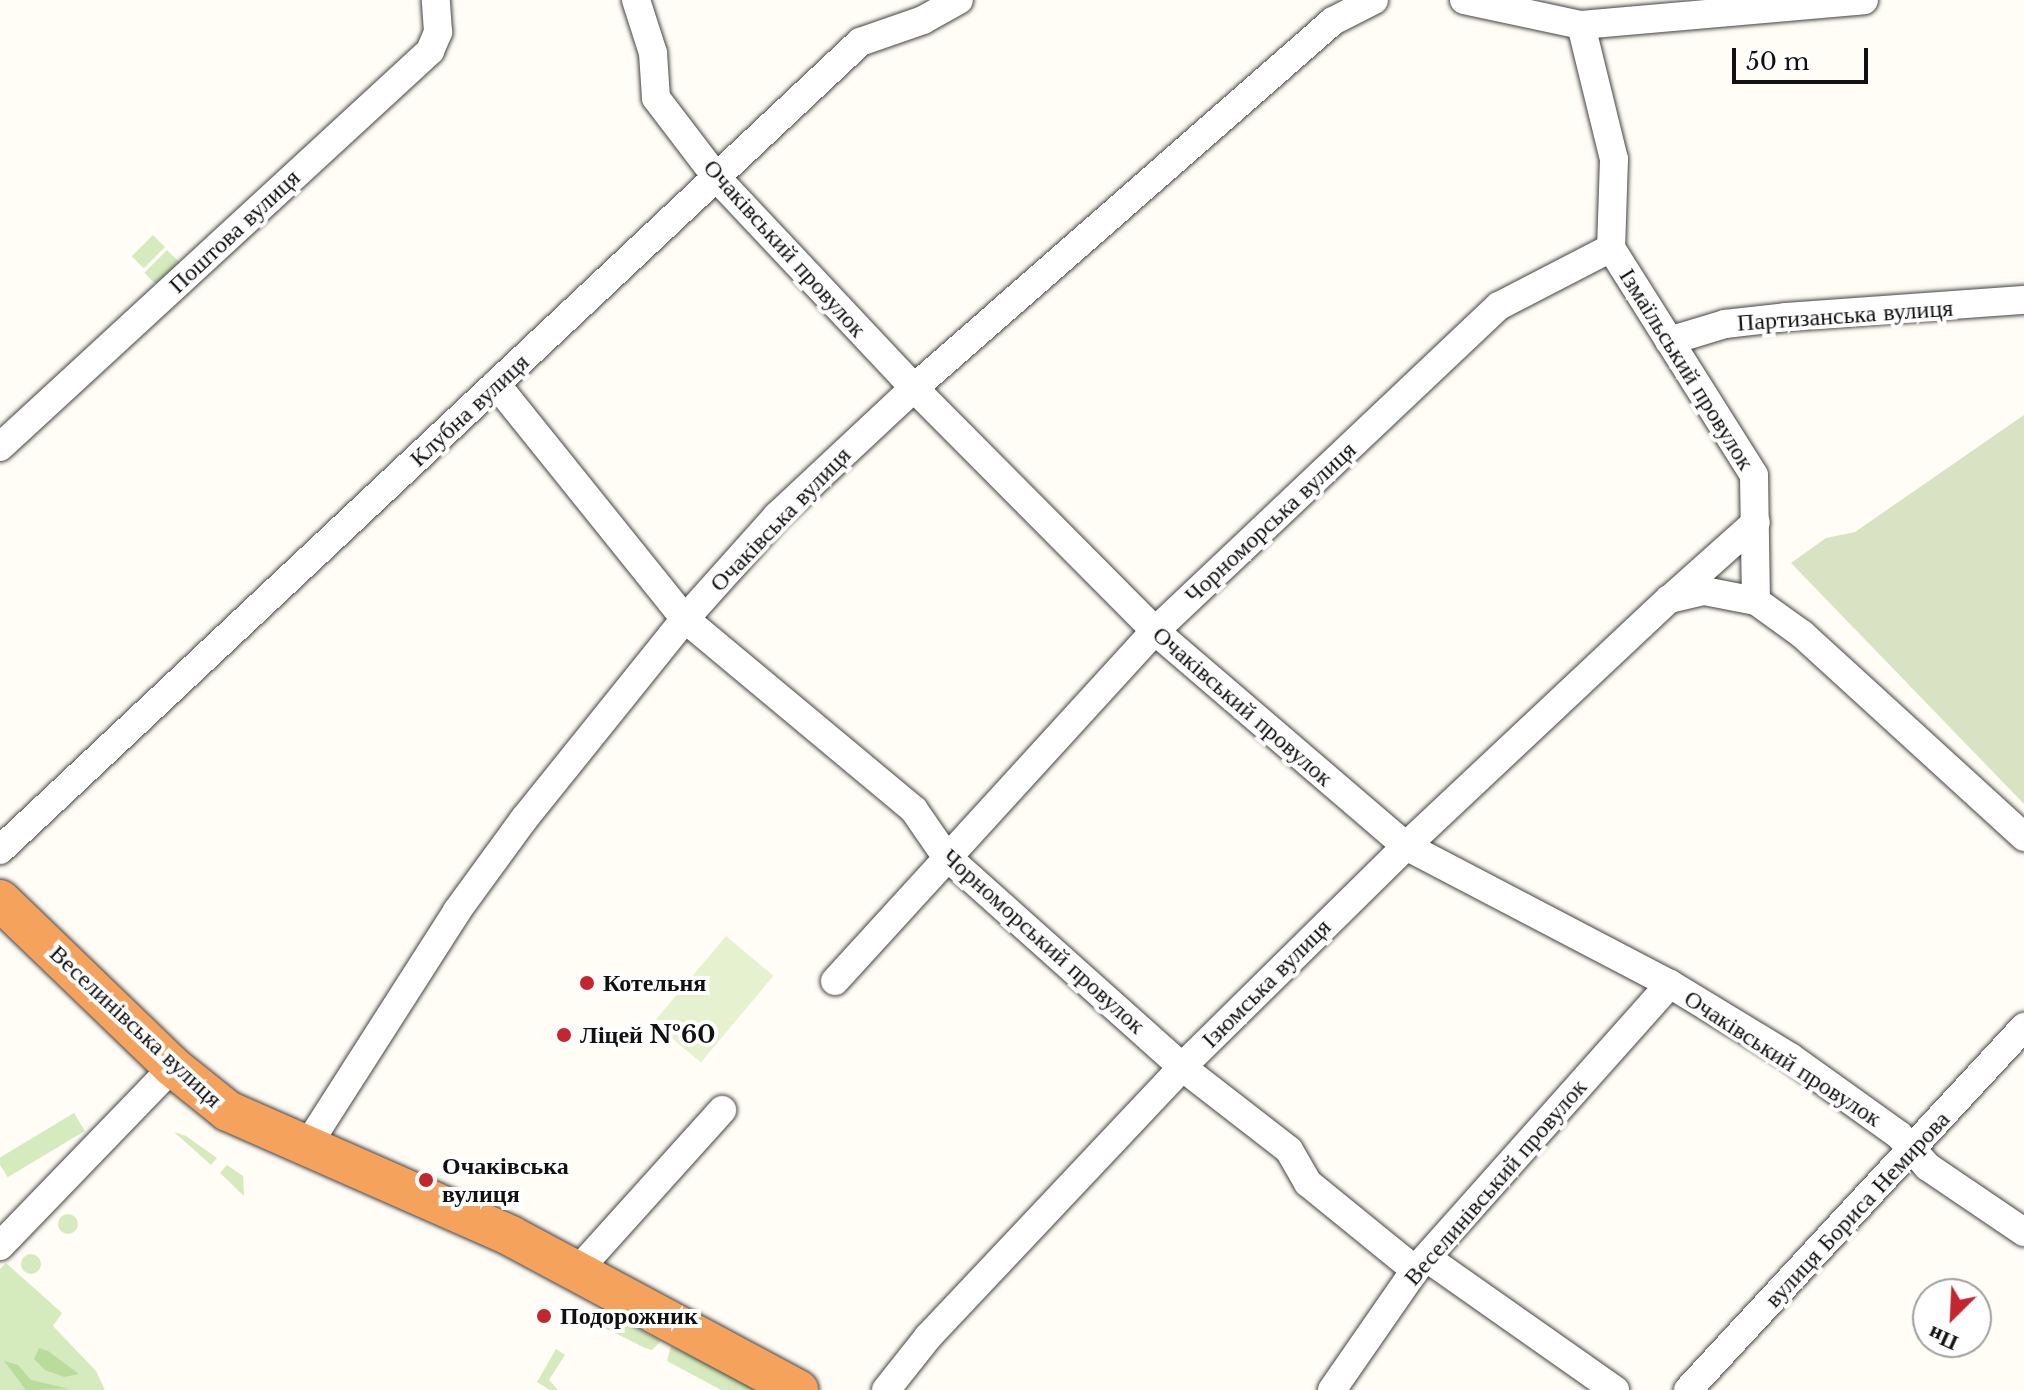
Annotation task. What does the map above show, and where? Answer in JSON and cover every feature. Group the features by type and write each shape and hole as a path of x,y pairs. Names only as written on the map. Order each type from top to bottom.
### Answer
{"highway":[{"name":"Веселинівська вулиця","path":"0,900 173,1067 228,1111 305,1149 579,1269 674,1326 798,1390"}],"street":[{"name":"Поштова вулиця","path":"0,447 430,51 438,32 436,0"},
{"name":"Очаківський провулок","path":"636,0 653,53 656,98 717,178 914,388 1155,631 1406,846 1670,984 1790,1057 1914,1149 1928,1167 2024,1232"},
{"name":"Клубна вулиця","path":"0,850 860,42 923,20 959,0"},
{"name":"Очаківська вулиця","path":"305,1149 457,911 685,619 777,516 914,388 1333,21 1374,0"},
{"path":"1464,0 1581,25 1864,0"},
{"name":"Ізмаїльський провулок","path":"1581,25 1614,159 1611,248 1754,475 1756,601"},
{"name":"Чорноморська вулиця","path":"835,981 945,855 1155,631 1499,306 1611,248"},
{"name":"Партизанська вулиця","path":"1669,341 1725,324 2024,300"},
{"name":"Чорноморський провулок","path":"496,384 685,619 914,810 945,855 1182,1067 1289,1150 1308,1183 1421,1264 1615,1390"},
{"name":"Ізюмська вулиця","path":"886,1390 928,1337 1182,1067 1406,846 1669,599 1756,522"},
{"path":"1669,599 1704,591 1756,601 1802,634 2024,837"},
{"name":"Веселинівський провулок","path":"1332,1390 1421,1264 1670,984"},
{"name":"вулиця Бориса Немирова","path":"1688,1390 2024,1027"},
{"path":"0,1246 173,1067"},
{"path":"579,1269 722,1110"}],"green space":[{"path":"153,235 165,247 144,268 132,256"},
{"path":"167,250 183,266 161,289 144,273"},
{"path":"2024,415 2024,804 1791,563 1826,538 1855,532"},
{"path":"726,936 773,976 701,1062 653,1023"},
{"path":"74,1113 85,1131 8,1177 0,1165 0,1157"},
{"path":"174,1132 186,1136 217,1158 211,1165"},
{"path":"227,1165 243,1176 244,1196 220,1173"},
{"path":"68,1214 75,1217 78,1224 75,1231 68,1234 61,1231 58,1224 61,1217"},
{"path":"31,1254 38,1257 41,1264 38,1271 31,1274 24,1271 21,1264 24,1257"},
{"path":"6,1263 62,1313 53,1326 96,1371 105,1390 0,1390 0,1269"},
{"path":"606,1313 661,1341 652,1350 601,1326"},
{"path":"671,1346 759,1390 721,1390 667,1361"},
{"path":"39,1348 79,1374 64,1377 45,1370 34,1359"},
{"path":"556,1349 565,1355 549,1380 558,1390 550,1390 537,1382"},
{"path":"4,1361 18,1365 31,1380 70,1389 26,1390"}],"place":[{"name":"Котельня","path":"587,983"},
{"name":"Ліцей №60","path":"564,1035"},
{"name":"Очаківська вулиця","path":"426,1180"},
{"name":"Подорожник","path":"544,1316"}]}
